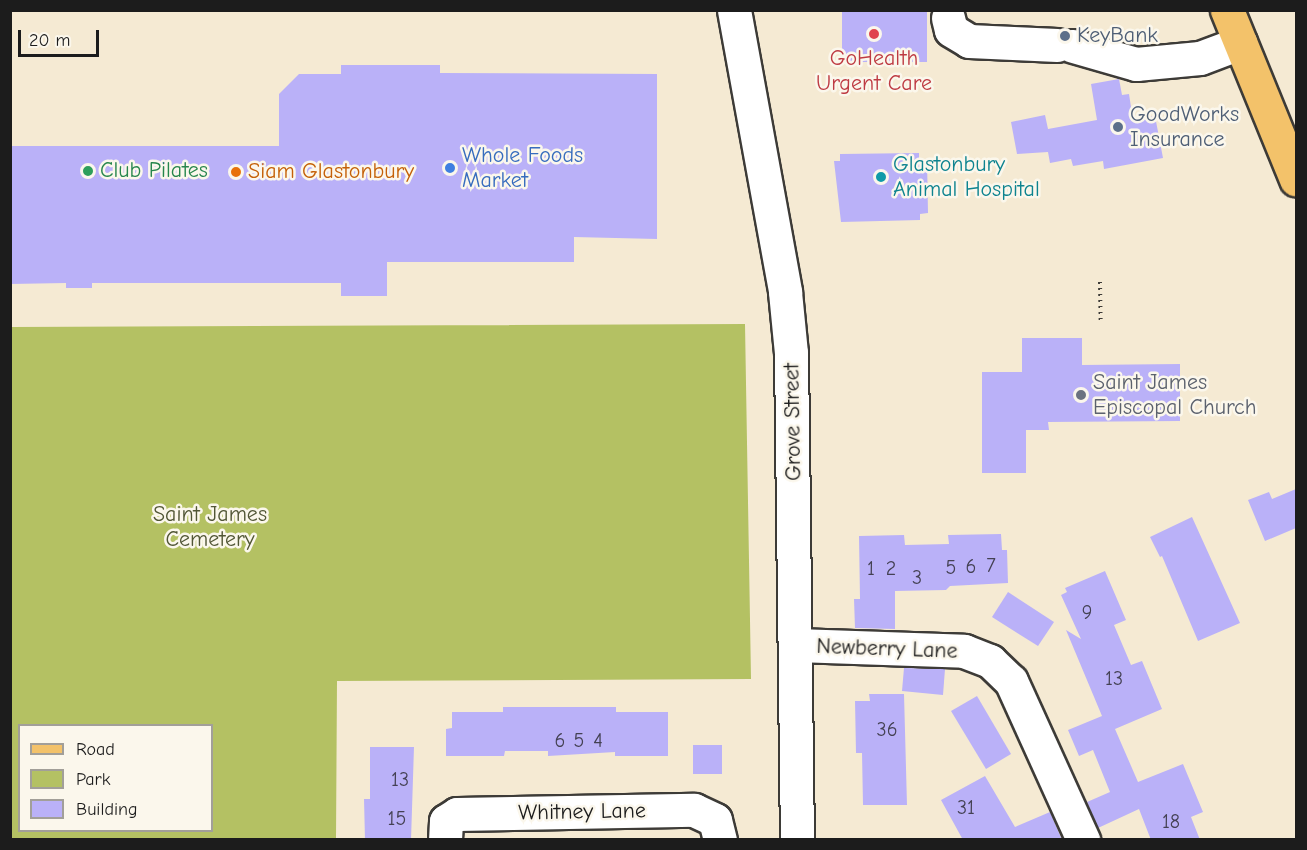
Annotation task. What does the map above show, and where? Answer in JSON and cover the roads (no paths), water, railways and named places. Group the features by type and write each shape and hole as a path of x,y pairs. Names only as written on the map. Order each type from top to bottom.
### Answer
{"main road":[{"path":"1227,10 1296,179"}],"street":[{"name":"Grove Street","path":"734,10 785,292 791,353 797,840"},
{"path":"948,18 951,30 969,41 1065,46 1136,64 1200,58 1240,43"},
{"name":"Newberry Lane","path":"796,645 964,651 990,661 1011,681 1083,840"},
{"name":"Whitney Lane","path":"445,840 446,821 457,814 694,810 716,820 720,840"}],"place":[{"name":"GoHealth Urgent Care","path":"874,34"},
{"name":"KeyBank","path":"1065,36"},
{"name":"GoodWorks Insurance","path":"1118,127"},
{"name":"Whole Foods Market","path":"450,168"},
{"name":"Club Pilates","path":"88,171"},
{"name":"Siam Glastonbury","path":"236,172"},
{"name":"Glastonbury Animal Hospital","path":"881,177"},
{"name":"Saint James Episcopal Church","path":"1081,395"}],"park label":[{"name":"Saint James Cemetery","path":"210,526"}]}
